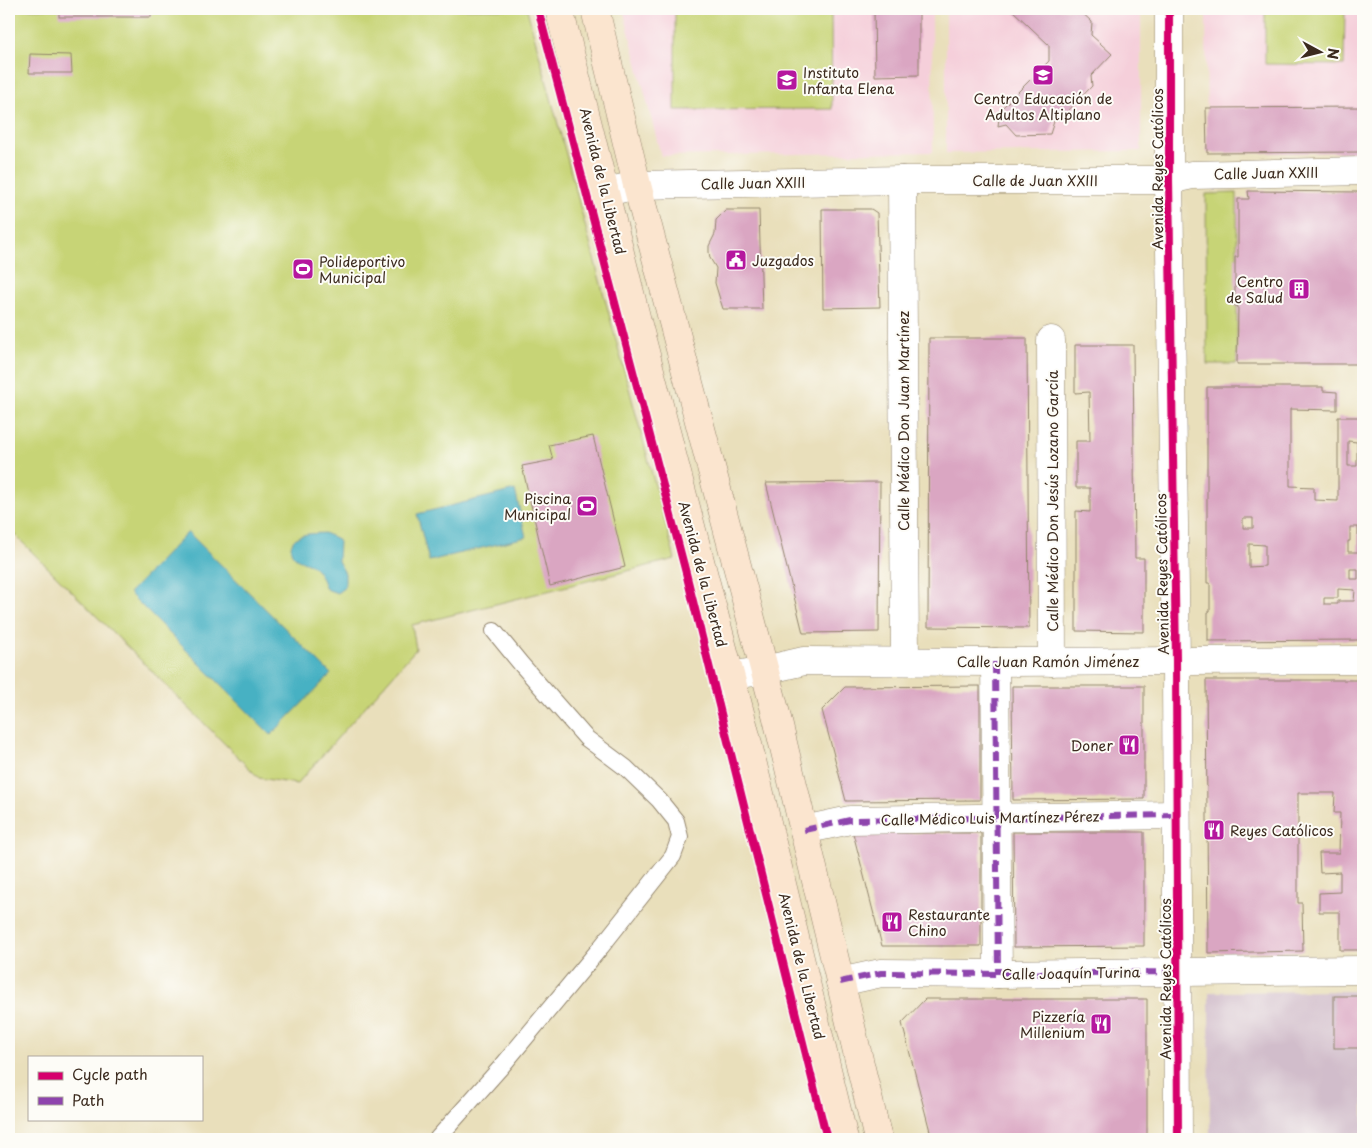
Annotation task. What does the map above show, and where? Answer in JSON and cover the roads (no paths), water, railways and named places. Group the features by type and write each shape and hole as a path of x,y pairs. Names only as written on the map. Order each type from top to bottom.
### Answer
{"main road":[{"name":"Avenida de la Libertad","path":"560,9 638,324 730,676 844,1139"},
{"path":"595,9 636,185 764,670 878,1139"}],"street":[{"name":"Avenida Reyes Católicos","path":"1169,9 1169,180 1176,661 1178,1139"},
{"name":"Calle Juan XXIII","path":"1169,180 1192,174 1363,171"},
{"name":"Calle Juan XXIII","path":"606,192 636,185 902,180"},
{"name":"Calle de Juan XXIII","path":"902,180 1169,180"},
{"name":"Calle Médico Don Juan Martínez","path":"902,180 905,661"},
{"name":"Calle Médico Don Jesús Lozano García","path":"1051,340 1052,662"},
{"name":"Calle Juan Ramón Jiménez","path":"730,676 804,662 1363,660"},
{"path":"995,662 998,974"},
{"name":"Calle Médico Luis Martínez Pérez","path":"804,830 850,820 1176,815"},
{"name":"Calle Joaquín Turina","path":"840,982 881,973 998,974 1363,970"}],"lane":[{"path":"437,1139 502,1066 601,947 673,856 680,837 676,820 659,800 626,768 586,738 494,631"}],"water":[{"path":"515,490 526,537 429,561 417,514"},
{"path":"188,532 331,674 271,735 129,593"},
{"path":"324,533 336,538 339,542 338,561 345,573 345,587 337,593 326,589 315,568 311,564 295,557 291,551 293,542 299,536"}],"place":[{"name":"Centro Educación de Adultos Altiplano","path":"1043,75"},
{"name":"Instituto Infanta Elena","path":"787,80"},
{"name":"Juzgados","path":"736,260"},
{"name":"Polideportivo Municipal","path":"303,269"},
{"name":"Centro de Salud","path":"1299,289"},
{"name":"Piscina Municipal","path":"587,506"},
{"name":"Doner","path":"1129,745"},
{"name":"Reyes Católicos","path":"1214,830"},
{"name":"Restaurante Chino","path":"892,922"},
{"name":"Pizzería Millenium","path":"1101,1024"}]}
